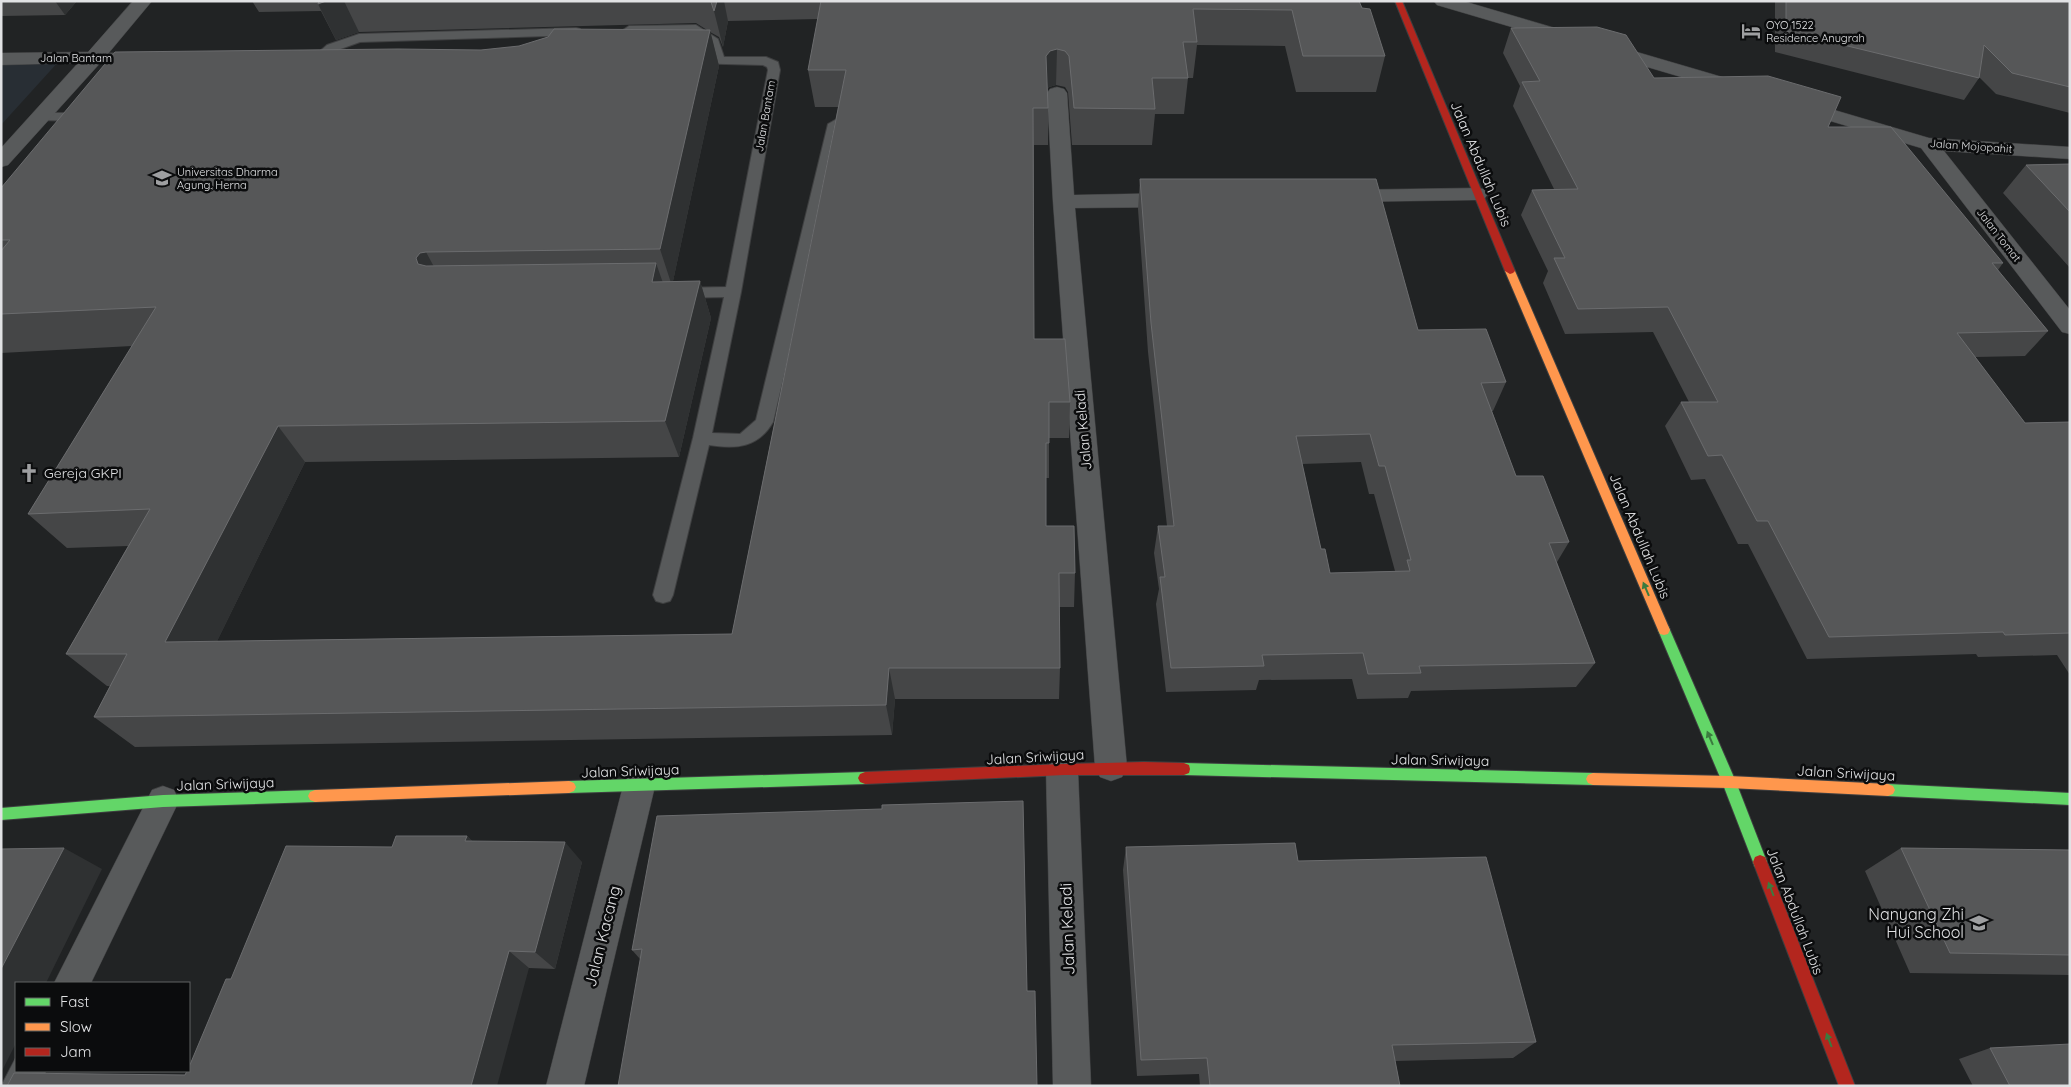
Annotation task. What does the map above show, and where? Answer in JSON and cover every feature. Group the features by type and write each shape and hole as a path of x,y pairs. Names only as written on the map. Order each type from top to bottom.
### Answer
{"street":[{"path":"1,161 143,1"},
{"name":"Jalan Abdullah Lubis","path":"1398,1 1477,194 1729,782 1847,1086"},
{"path":"1443,1 1756,93"},
{"name":"Jalan Bantam","path":"1,58 95,57"},
{"name":"Jalan Keladi","path":"1057,93 1064,202 1111,767"},
{"name":"Jalan Mojopahit","path":"1775,99 1928,144 2070,153"},
{"name":"Jalan Tomat","path":"1928,144 2070,326"},
{"path":"1320,197 1477,194"},
{"path":"1064,202 1192,199"},
{"name":"Jalan Sriwijaya","path":"1,814 163,801 1062,771 1111,767 1729,782 2070,799"},
{"name":"Jalan Keladi","path":"1062,771 1072,1086"},
{"name":"Jalan Kacang","path":"565,1086 639,786"},
{"path":"72,982 163,801"},
{"path":"20,1086 27,1072"}],"lane":[{"path":"617,31 696,29 714,42 719,60"},
{"path":"311,60 331,48 359,38 587,32"},
{"name":"Jalan Bantam","path":"95,57 150,58"},
{"path":"311,60 336,61"},
{"name":"Jalan Bantam","path":"663,595 702,438 733,292 774,70 773,65 766,61 680,60"},
{"path":"41,117 96,117 84,131"},
{"path":"702,438 729,441 744,440 756,435 764,422 835,124"},
{"path":"664,294 733,292"}],"shaded area":[{"path":"60,60 1,125 1,61"}],"building":[{"path":"717,1 714,11 711,2"},
{"path":"821,1 1359,1 1362,8 1370,9 1385,56 1303,56 1292,10 1193,9 1197,42 1183,42 1188,78 1152,78 1155,109 1074,108 1069,56 1065,51 1057,49 1050,51 1046,56 1048,108 1033,108 1034,339 1065,339 1070,402 1049,402 1049,443 1046,443 1046,526 1074,526 1075,573 1059,573 1060,668 889,668 886,705 94,717 127,654 66,654 150,509 28,514 156,307 1,314 1,251 10,240 1,240 1,188 115,52 481,50 519,46 548,37 554,29 710,30 660,249 426,252 420,253 416,258 418,264 426,266 656,263 652,282 700,281 665,421 278,426 165,642 732,634 846,70 808,70"},
{"path":"1786,1 2070,1 2070,87 2012,73 1984,45 1979,78 1786,31"},
{"path":"1597,27 1626,35 1654,78 1768,76 1841,97 1828,127 1891,127 2003,263 1992,263 2048,331 1957,333 2025,423 2070,422 2070,633 2005,635 2003,632 1829,637 1768,521 1757,521 1722,455 1708,456 1681,402 1718,402 1668,307 1578,309 1554,258 1565,258 1532,190 1578,189 1522,82 1540,81 1511,28"},
{"path":"2070,164 2070,212 2026,165"},
{"path":"1140,179 1376,179 1418,330 1486,329 1506,382 1481,383 1516,476 1543,476 1569,542 1549,543 1595,663 1419,666 1421,673 1368,674 1363,653 1262,655 1264,666 1171,668 1160,577 1165,577 1158,526 1174,526 1151,323","holes":["1370,434 1379,466 1385,466 1411,560 1407,560 1410,571 1330,573 1325,549 1321,549 1296,436"]},
{"path":"1023,801 1027,991 1035,991 1037,1086 618,1086 642,949 632,950 657,816 882,809 882,805"},
{"path":"396,836 467,836 465,841 565,842 535,952 509,951 471,1086 7,1086 14,1073 185,1075 186,1072 190,1072 190,1065 226,979 231,979 286,846 392,847"},
{"path":"1295,843 1298,861 1486,857 1536,1042 1392,1045 1400,1086 1210,1086 1207,1058 1141,1060 1126,847"},
{"path":"64,848 1,969 1,849"},
{"name":"Nanyang Zhi Hui School","path":"1901,848 2070,850 2070,955 1950,953"},
{"path":"2070,1044 2070,1086 2010,1086 1990,1048"}],"traffic: fast":[{"path":"1664,630 1729,782 1760,862"},
{"path":"1184,769 1593,779"},
{"path":"569,787 865,778"},
{"path":"1888,790 2070,799"},
{"path":"1,814 163,801 315,796"}],"traffic: slow":[{"path":"1510,271 1664,630"},
{"path":"1593,779 1729,782 1888,790"},
{"path":"315,796 569,787"}],"traffic: jam":[{"path":"1398,1 1510,271"},
{"path":"865,778 1064,769 1184,769"},
{"path":"1760,862 1847,1086"}],"place":[{"name":"OYO 1522 Residence Anugrah","path":"1751,31"},
{"name":"Universitas Dharma Agung. Herna","path":"162,178"},
{"name":"Gereja GKPI","path":"29,473"},
{"name":"Nanyang Zhi Hui School","path":"1979,923"}]}
